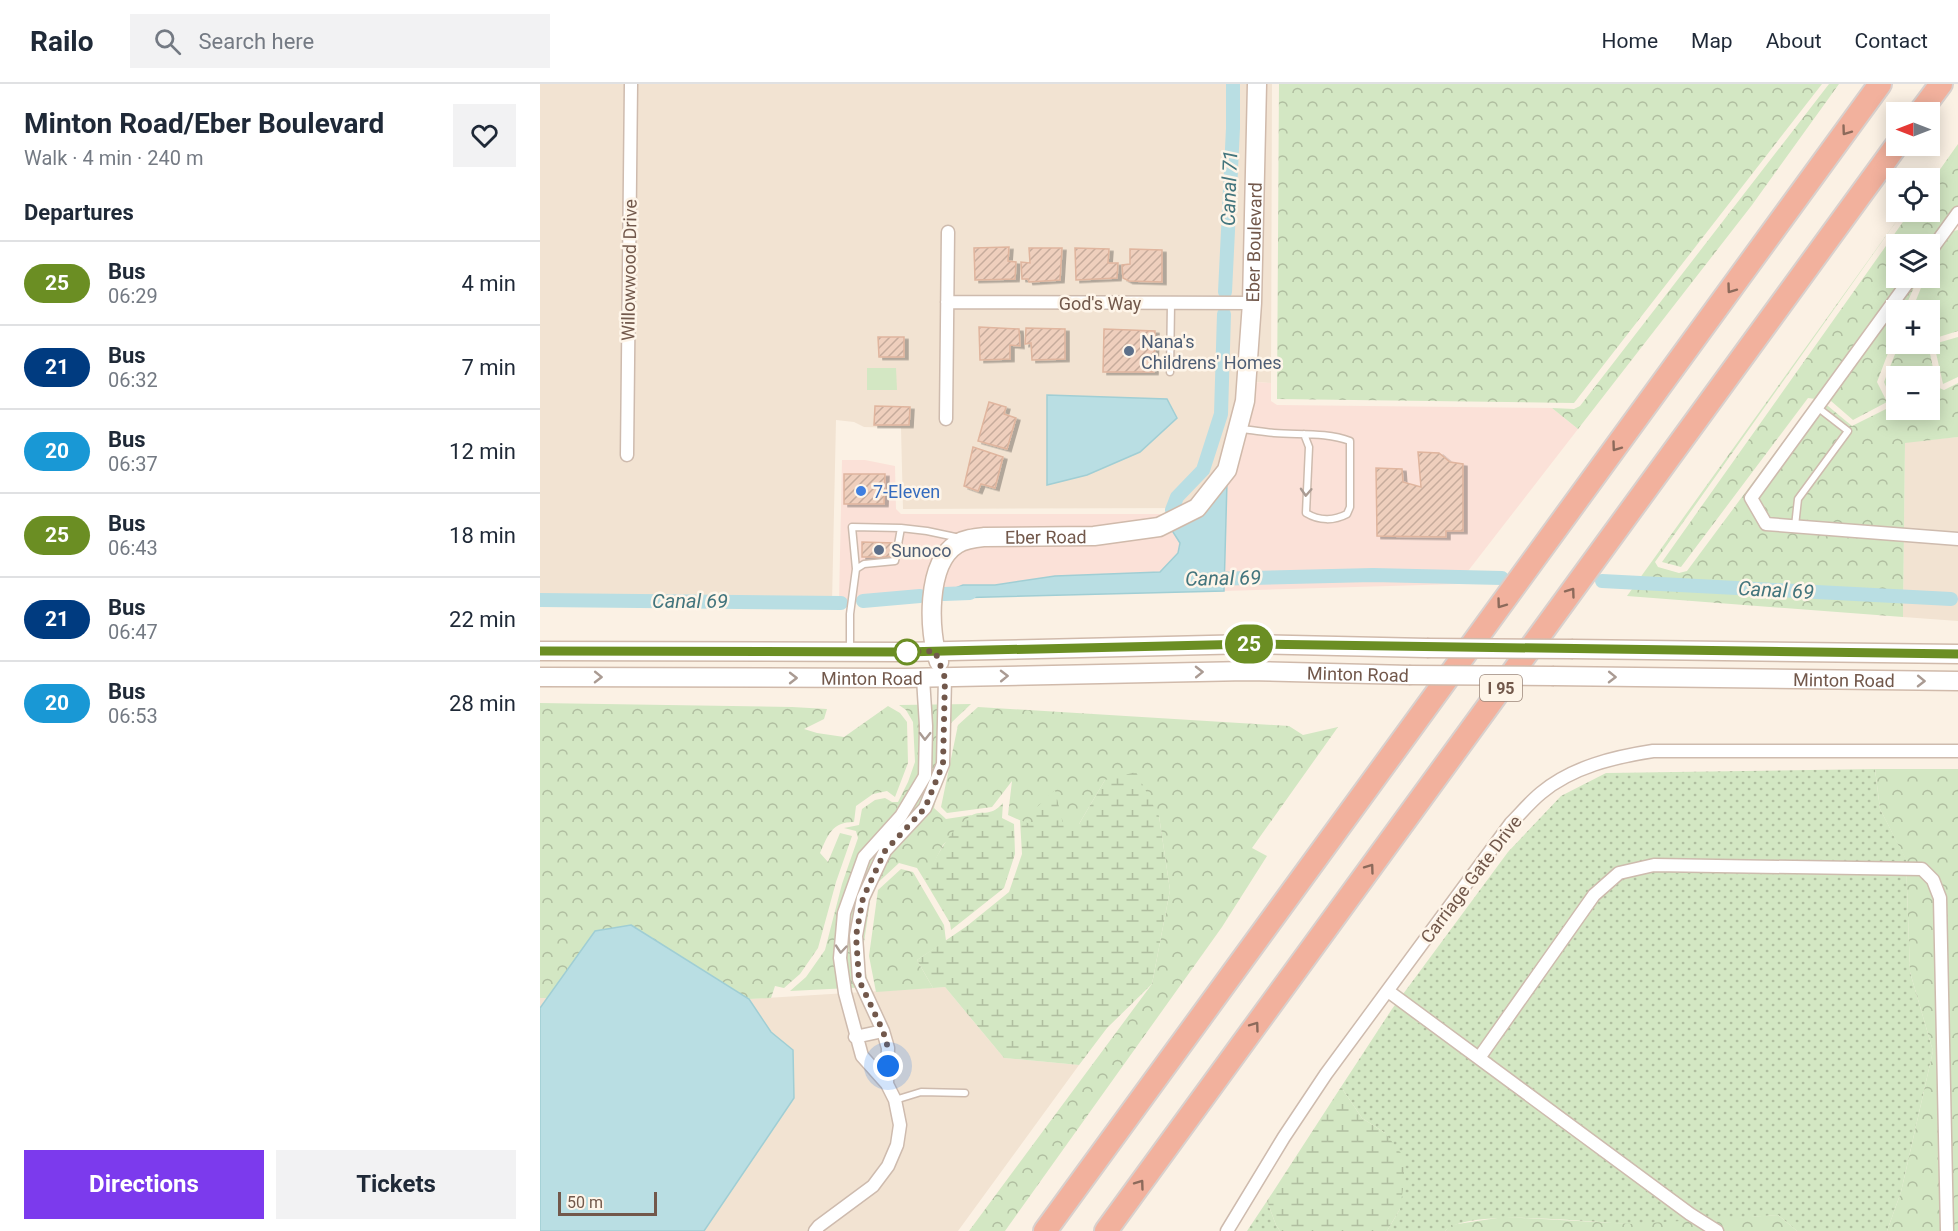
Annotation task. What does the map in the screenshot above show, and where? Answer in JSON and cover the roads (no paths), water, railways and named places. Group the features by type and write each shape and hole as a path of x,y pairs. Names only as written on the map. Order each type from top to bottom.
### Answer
{"highway":[{"name":"I 95","path":"1045,1231 1880,84"},
{"path":"1928,102 1941,84"},
{"name":"I 95","path":"1106,1231 1889,156"}],"main road":[{"name":"Eber Boulevard","path":"1227,470 1245,401 1252,303 1257,84"},
{"name":"Eber Road","path":"966,540 984,537 1094,536 1159,527 1197,508 1227,470"},
{"path":"945,678 935,651 932,597 934,578 940,565 955,545 966,540"},
{"name":"Minton Road","path":"540,651 850,652 1252,644 1958,654"},
{"path":"923,678 935,651"},
{"name":"Minton Road","path":"540,676 945,678 1247,672 1958,681"}],"street":[{"name":"Willowwood Drive","path":"627,455 631,84"},
{"path":"1940,238 1958,213"},
{"path":"946,419 948,232"},
{"path":"1904,288 1751,498 1766,524 1958,539"},
{"name":"God's Way","path":"947,302 1252,303"},
{"path":"887,1084 888,1048 883,1031 859,980 856,936 863,898 885,851 905,820 925,776 926,726 923,678"},
{"path":"815,1231 873,1186 888,1166 897,1145 900,1125 895,1100 887,1084 862,1056 855,1037 840,958 844,913 864,857 905,820 925,808 943,764 945,678"},
{"name":"Carriage Gate Drive","path":"1227,1231 1284,1137 1326,1074 1511,823 1541,792 1580,770 1620,756 1653,751 1958,751"},
{"path":"1479,1058 1594,895 1619,873 1654,865 1922,869 1933,880 1940,898 1947,1231"},
{"path":"844,913 860,917"},
{"path":"845,993 861,985"},
{"path":"1388,991 1690,1214 1717,1231"},
{"path":"855,1037 883,1031"}],"lane":[{"path":"1170,372 1171,303"},
{"path":"1795,526 1798,499 1848,431 1817,407"},
{"path":"1238,429 1274,433 1304,434 1340,437 1350,441 1350,507 1347,514 1339,518 1323,519 1306,513 1309,447 1304,434"},
{"path":"850,652 850,614 856,569 852,527 901,528 966,540"},
{"path":"856,569 864,564 895,561 901,528"},
{"path":"895,1100 921,1092 965,1093"},
{"path":"1235,1218 1236,1231"}],"water":[{"path":"1047,395 1167,399 1177,418 1140,452 1087,475 1047,485"},
{"path":"1227,482 1224,591 953,598 953,589 963,585 995,585 1055,576 1160,572 1178,553 1180,543 1171,529"},
{"path":"631,925 749,999 771,1032 793,1050 794,1098 704,1231 540,1231 540,1008 595,931"}],"waterway":[{"name":"Canal 71","path":"1225,292 1233,84"},
{"name":"Canal 71","path":"1172,510 1177,497 1203,470 1221,414 1224,314"},
{"name":"Canal 69","path":"1207,579 1373,575 1502,578"},
{"name":"Canal 69","path":"1602,581 1951,599"},
{"name":"Canal 69","path":"944,594 970,593"},
{"name":"Canal 69","path":"863,601 920,596"},
{"name":"Canal 69","path":"540,600 841,603"}],"place":[{"name":"Nana's Childrens' Homes","path":"1129,351"},
{"name":"7-Eleven","path":"861,491"},
{"name":"Sunoco","path":"879,550"}]}
